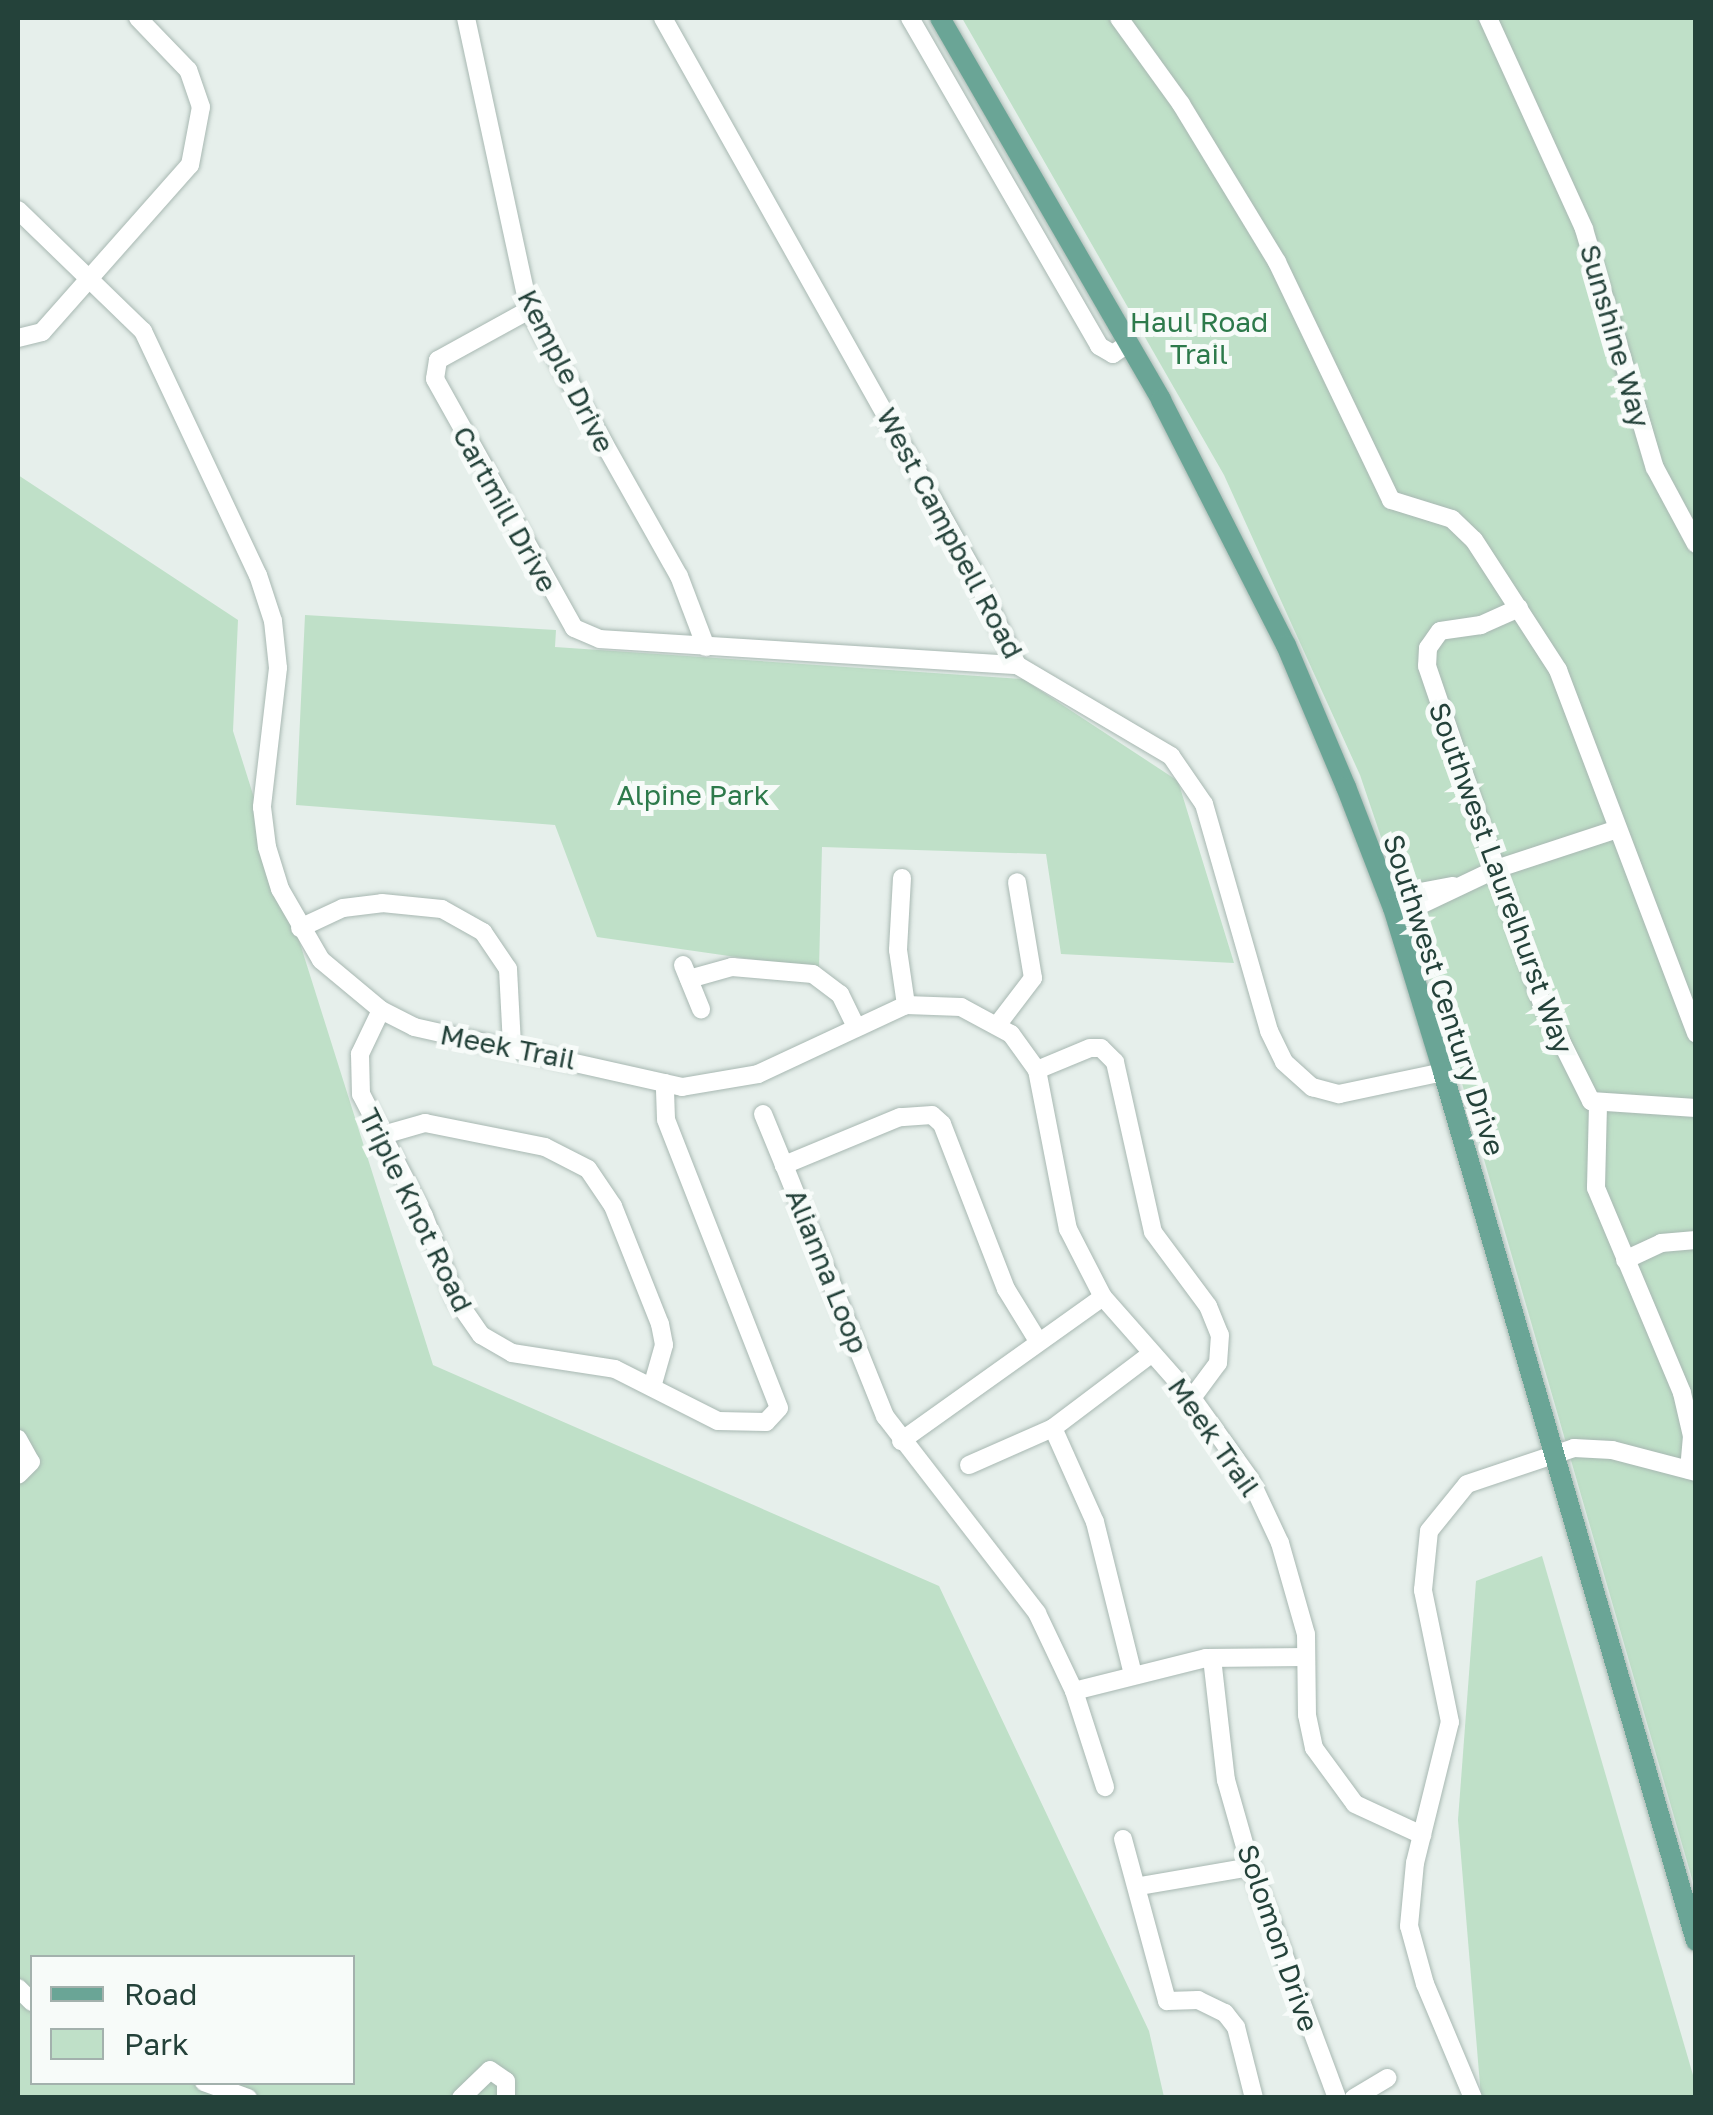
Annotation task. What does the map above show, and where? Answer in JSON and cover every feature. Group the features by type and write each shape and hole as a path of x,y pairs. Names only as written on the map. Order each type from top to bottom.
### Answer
{"main road":[{"name":"Southwest Century Drive","path":"940,18 1129,344 1286,645 1393,908 1696,1941"}],"street":[{"path":"18,338 42,332 94,278 190,165 200,134 201,108 188,70 138,18"},
{"name":"Kemple Drive","path":"466,18 529,310 678,576 706,647"},
{"name":"West Campbell Road","path":"663,18 972,568 1017,665 1142,736 1188,776 1220,847 1269,1031 1297,1078 1339,1094 1444,1072"},
{"path":"910,18 1099,346 1113,354 1129,344"},
{"path":"1118,18 1182,104 1276,262 1391,500 1452,520 1474,540 1570,695 1696,1034"},
{"name":"Sunshine Way","path":"1488,18 1584,229 1655,468 1696,544"},
{"name":"Meek Trail","path":"18,210 94,278 143,331 274,621 278,668 262,807 280,889 300,928 343,983 380,1010 460,1040 512,1046 665,1083 715,1084 758,1074 906,1005 961,1006 998,1024 1026,1048 1037,1070 1064,1187 1074,1202 1078,1242 1103,1297 1192,1398 1250,1479 1280,1543 1300,1601 1306,1657 1306,1715 1314,1748 1332,1780 1370,1814 1422,1836"},
{"name":"Cartmill Drive","path":"529,310 438,360 439,388 574,628 600,640 706,647"},
{"name":"Southwest Laurelhurst Way","path":"1518,608 1491,622 1440,631 1426,656 1564,1058 1586,1097 1598,1105"},
{"path":"706,647 1017,665"},
{"path":"1393,908 1404,895 1452,886 1618,829"},
{"path":"902,878 898,950 906,1005"},
{"path":"998,1024 1033,978 1017,882"},
{"path":"300,928 343,908 382,903 442,909 484,932 508,969 512,1046"},
{"path":"701,1010 686,972 732,967 813,974 840,994 856,1027"},
{"name":"Triple Knot Road","path":"380,1010 360,1054 361,1094 384,1136 456,1298 481,1335 512,1353 590,1361 732,1425 748,1427 775,1416 779,1408 765,1362 666,1120 665,1083"},
{"path":"1037,1070 1090,1048 1101,1048 1115,1062 1153,1232 1208,1306 1220,1334 1218,1363 1192,1398"},
{"path":"1473,2098 1425,1984 1410,1926 1422,1836 1450,1722 1423,1590 1429,1531 1466,1484 1552,1454 1595,1447 1692,1471 1689,1390 1625,1260 1596,1188 1598,1105 1696,1108"},
{"path":"763,1114 784,1165"},
{"name":"Alianna Loop","path":"1038,1341 1006,1290 942,1124 932,1115 900,1117 784,1165 884,1416 922,1471 1037,1613 1074,1691 1104,1787"},
{"path":"384,1136 425,1123 545,1147 588,1168 613,1206 660,1324 664,1345 652,1388"},
{"path":"1625,1260 1661,1243 1696,1240"},
{"path":"901,1441 1103,1297"},
{"path":"969,1465 1053,1428 1151,1354"},
{"path":"1053,1428 1094,1522 1133,1674"},
{"path":"18,1439 26,1444 31,1462 18,1475"},
{"path":"1074,1691 1212,1658 1306,1657"},
{"name":"Solomon Drive","path":"1212,1658 1226,1780 1251,1867 1337,2098"},
{"path":"1124,1839 1140,1886 1167,2001 1198,2000 1225,2013 1236,2027 1254,2098"},
{"path":"1140,1886 1251,1867"},
{"path":"461,2098 490,2070 506,2081 506,2098"},
{"path":"1354,2098 1387,2078"},
{"path":"212,2085 248,2098"}],"green space":[{"name":"Haul Road Trail","path":"962,18 1695,18 1695,1889 1448,1035 1360,775 1224,475"},
{"path":"18,475 238,620 233,731 433,1365 939,1586 1149,2031 1164,2097 18,2097"},
{"name":"Alpine Park","path":"305,615 556,630 555,647 1023,679 1178,781 1234,963 1061,954 1046,854 822,847 819,969 597,937 555,825 296,805"},
{"path":"1542,1556 1695,2082 1695,2097 1481,2097 1458,1820 1476,1581"}]}
